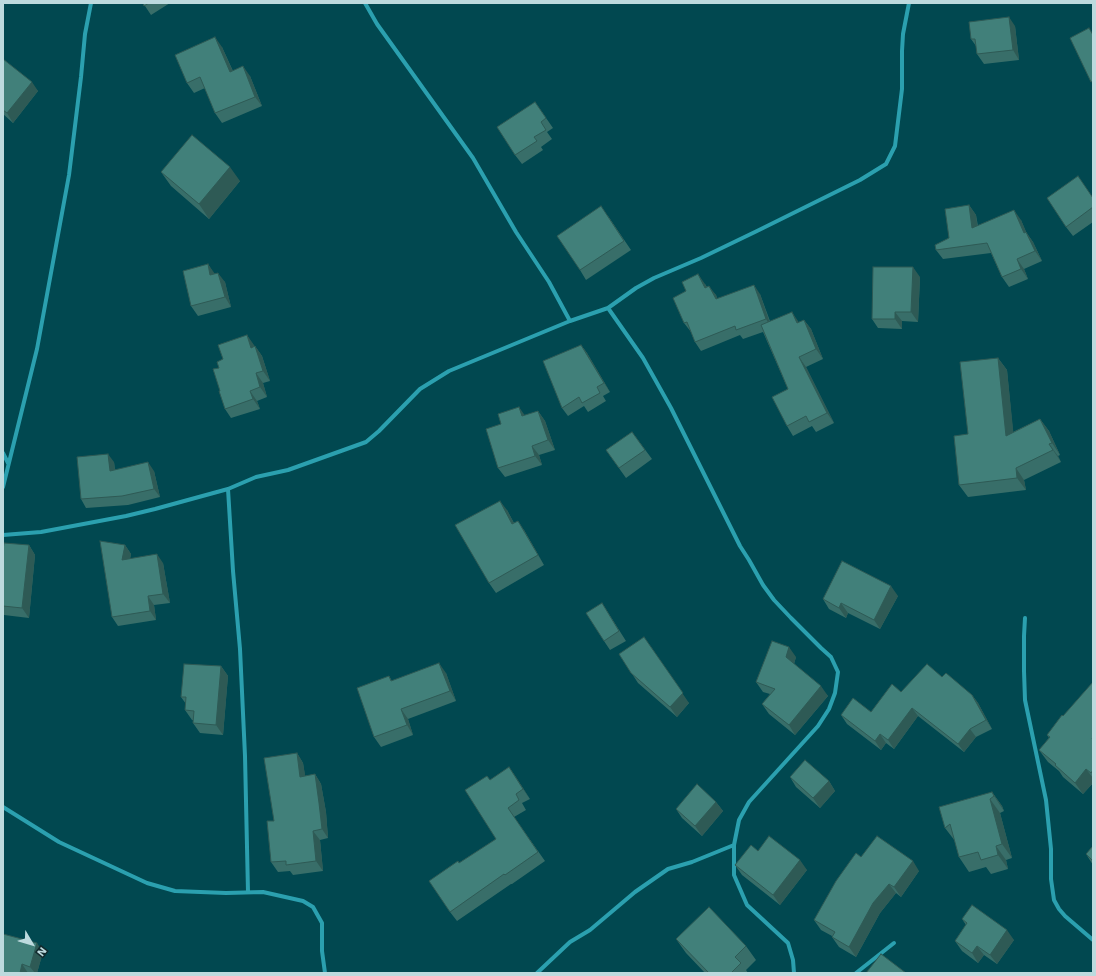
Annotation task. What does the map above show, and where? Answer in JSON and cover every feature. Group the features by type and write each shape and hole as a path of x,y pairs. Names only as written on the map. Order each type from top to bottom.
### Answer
{"street":[{"path":"3,487 37,349 69,175 85,34 91,3"},
{"path":"365,3 377,24 472,158 516,232 549,282 570,321"},
{"path":"3,535 41,532 126,516 228,489 256,477 288,470 366,442 379,431 420,389 449,371 570,321 608,308 636,288 654,278 757,231 860,180 886,164 895,146 902,89 903,34 908,3"},
{"path":"608,308 643,358 671,408 740,546 763,585 791,618 831,657 838,672 835,693 829,708 818,726 749,802 739,820 734,845 734,875 747,905 788,943 793,960 794,973"},
{"path":"3,453 8,464"},
{"path":"228,489 240,657 245,756 248,892"},
{"path":"1025,618 1025,700 1046,800 1051,879 1054,900 1058,909 1093,940"},
{"path":"3,807 59,842 147,883 175,891 226,893 263,892 303,901 312,907 322,923 322,951 325,973"},
{"path":"537,973 570,942 590,930 635,892 668,869 692,862 734,845"},
{"path":"856,973 894,943"}],"building":[{"path":"1009,17 1013,50 977,54 975,39 971,39 969,22"},
{"path":"1089,28 1093,35 1093,81 1091,82 1070,38"},
{"path":"215,37 230,72 243,66 255,97 215,113 200,77 187,83 175,55"},
{"path":"3,59 32,82 7,113 3,110"},
{"path":"535,102 546,118 541,122 546,130 534,137 537,141 515,155 497,127"},
{"path":"192,135 230,167 199,204 161,172"},
{"path":"1078,176 1093,198 1093,207 1066,227 1047,198"},
{"path":"969,205 972,228 1014,210 1024,233 1026,232 1035,251 1017,259 1021,269 1002,277 987,243 936,250 935,245 949,238 945,209"},
{"path":"601,206 624,241 580,270 557,236"},
{"path":"208,264 210,275 218,273 225,297 191,306 183,271"},
{"path":"873,267 913,267 911,312 895,312 895,319 872,319"},
{"path":"698,274 705,288 709,286 716,299 754,285 766,319 736,330 735,326 695,342 687,322 684,323 673,298 686,291 682,282"},
{"path":"792,312 797,323 804,320 816,349 799,357 827,413 809,422 806,416 787,426 772,397 788,389 761,325"},
{"path":"247,335 251,348 255,346 263,371 256,373 260,387 250,391 253,399 225,409 213,369 219,368 217,362 223,359 218,345"},
{"path":"581,345 604,383 597,387 600,393 582,403 579,397 562,408 543,361"},
{"path":"998,358 1006,436 1040,419 1052,443 1049,444 1053,450 1016,468 1017,478 959,485 954,436 968,434 960,362"},
{"path":"519,407 522,416 538,411 548,440 532,446 535,456 498,468 486,429 501,424 498,414"},
{"path":"632,432 645,450 619,468 606,450"},
{"path":"108,454 110,471 148,462 154,489 122,496 81,499 77,457"},
{"path":"500,501 512,524 518,521 538,555 489,583 455,525"},
{"path":"100,541 125,545 122,560 157,554 163,594 148,596 150,611 112,617"},
{"path":"4,543 29,545 22,608 3,606"},
{"path":"842,561 891,586 874,620 841,603 839,608 823,599"},
{"path":"602,603 619,631 604,641 586,613"},
{"path":"644,637 683,693 670,707 631,673 619,654"},
{"path":"772,641 789,647 786,657 821,686 789,725 762,704 775,689 756,682"},
{"path":"439,663 450,691 401,709 407,725 374,737 357,688 389,676 391,681"},
{"path":"184,664 221,666 216,725 193,723 194,711 185,710 186,697 181,697"},
{"path":"927,664 942,677 946,673 972,695 986,720 970,729 958,744 912,708 888,740 880,734 875,741 841,715 853,698 871,712 892,684 901,692"},
{"path":"1093,682 1093,770 1091,773 1086,769 1075,783 1039,750 1050,737 1047,735 1062,715 1063,716"},
{"path":"297,753 300,777 315,774 322,829 313,831 316,861 286,865 286,861 271,862 267,821 274,821 264,758"},
{"path":"805,760 829,781 813,798 790,777"},
{"path":"509,767 523,789 516,794 519,800 508,808 538,852 450,912 429,881 458,861 459,863 496,839 465,790 487,776 490,780"},
{"path":"697,784 716,802 695,826 676,809"},
{"path":"992,792 994,796 990,799 1002,844 996,846 998,855 981,860 978,852 959,857 950,824 945,828 939,807"},
{"path":"769,836 800,860 773,895 735,865 751,845 758,851"},
{"path":"877,836 913,861 894,887 889,884 873,903 849,947 832,937 835,932 814,920 836,881 856,853 861,857"},
{"path":"1093,846 1093,861 1086,854"},
{"path":"972,905 1007,930 990,955 977,946 972,953 955,941 967,923 962,919"},
{"path":"709,907 746,946 735,957 741,963 731,973 709,973 676,939"},
{"path":"3,934 37,943 30,967 22,964 20,973 3,973"},
{"path":"881,954 906,973 866,973"}]}
